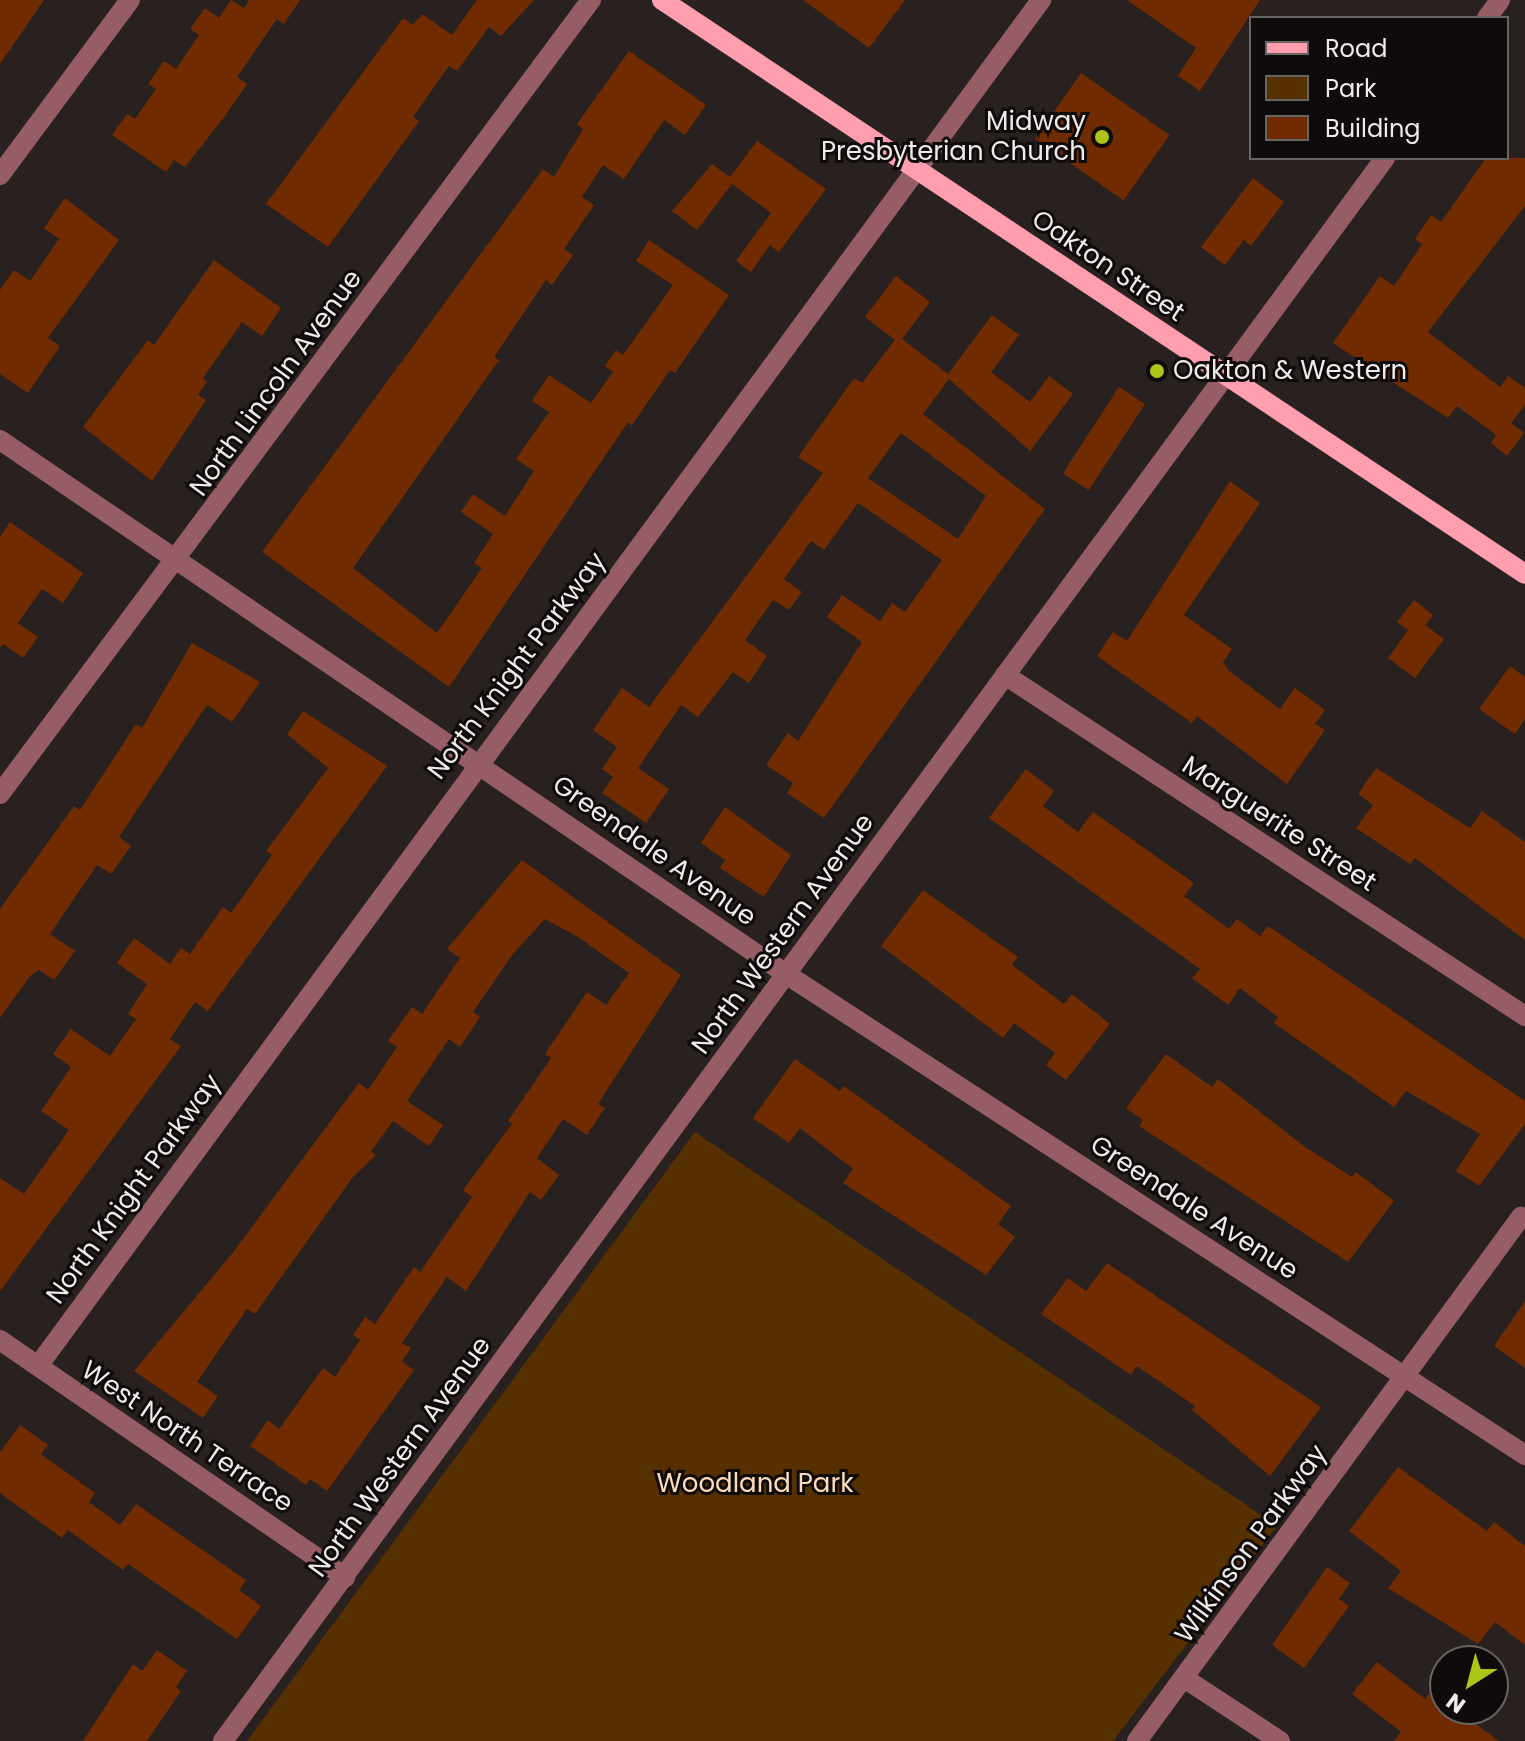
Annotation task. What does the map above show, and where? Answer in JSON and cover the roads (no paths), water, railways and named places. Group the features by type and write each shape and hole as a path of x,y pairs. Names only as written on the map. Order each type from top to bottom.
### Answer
{"main road":[{"name":"Oakton Street","path":"662,0 1525,574"}],"street":[{"path":"0,175 130,0"},
{"name":"North Lincoln Avenue","path":"0,794 591,0"},
{"name":"North Knight Parkway","path":"38,1366 478,761 918,171 1041,0"},
{"name":"North Western Avenue","path":"223,1741 1384,160"},
{"name":"Greendale Avenue","path":"0,440 478,761 786,974 1525,1455"},
{"name":"Marguerite Street","path":"1005,675 1525,1016"},
{"name":"Wilkinson Parkway","path":"1137,1741 1521,1217"},
{"name":"West North Terrace","path":"0,1340 345,1577"},
{"path":"1184,1678 1280,1741"}],"place":[{"name":"Midway Presbyterian Church","path":"1102,137"},
{"name":"Oakton & Western","path":"1157,371"}],"park label":[{"name":"Woodland Park","path":"755,1484"}]}
